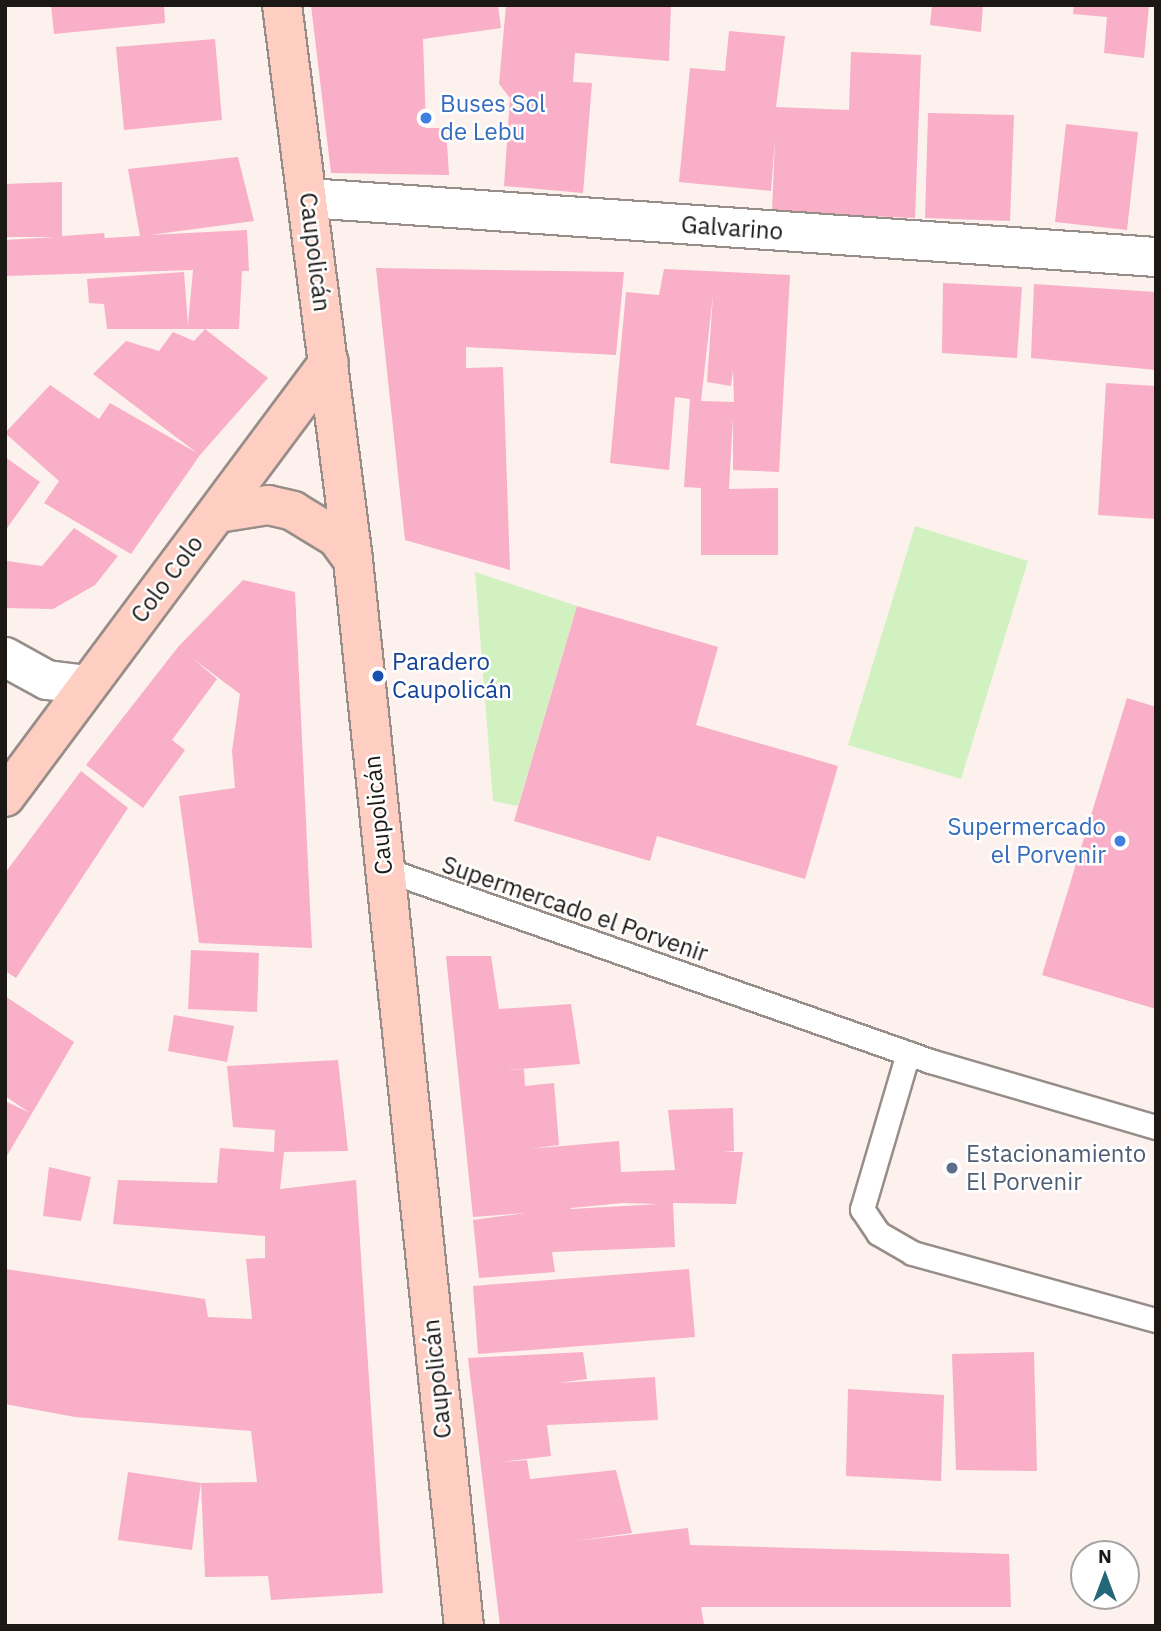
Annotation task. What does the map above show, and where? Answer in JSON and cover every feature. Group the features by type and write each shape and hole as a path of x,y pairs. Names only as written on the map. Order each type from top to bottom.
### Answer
{"main road":[{"name":"Caupolicán","path":"282,5 353,560 464,1626"},
{"name":"Colo Colo","path":"5,797 329,362"},
{"path":"218,513 268,505 293,511 327,530 353,560"}],"street":[{"name":"Galvarino","path":"308,198 1156,257"},
{"path":"5,657 47,680 86,685"}],"lane":[{"name":"Supermercado el Porvenir","path":"384,869 908,1054 1156,1127"},
{"path":"908,1054 862,1209 878,1233 912,1253 1156,1320"}],"green space":[{"path":"915,526 1028,561 961,779 848,745"},
{"path":"475,572 577,606 518,806 493,801"}],"building":[{"path":"51,5 164,5 165,23 54,34"},
{"path":"311,5 498,5 501,28 423,39 426,128 446,128 449,175 331,173"},
{"path":"506,5 671,5 669,61 575,53 573,82 592,83 583,193 504,186 510,98 499,84"},
{"path":"932,5 983,5 981,32 930,25"},
{"path":"1074,5 1149,5 1144,58 1104,53 1107,17 1073,14"},
{"path":"729,31 785,36 776,107 849,110 851,52 921,55 915,218 772,212 775,139 771,191 679,182 690,68 725,71"},
{"path":"215,39 222,120 124,130 116,47"},
{"path":"928,113 1014,115 1010,221 925,218"},
{"path":"1066,124 1138,132 1127,230 1055,222"},
{"path":"238,157 254,221 150,235 247,230 249,271 242,271 239,329 107,329 104,304 89,303 87,279 184,272 188,325 193,270 5,276 5,240 56,237 5,237 5,184 62,182 62,236 104,233 106,246 105,238 140,236 128,169"},
{"path":"376,268 624,272 616,355 466,347 466,368 503,367 510,570 405,540"},
{"path":"664,269 790,275 779,472 733,470 733,417 729,489 778,488 778,555 701,555 701,488 684,487 690,399 675,397 669,470 610,463 626,292 659,295","holes":["713,295 707,382 731,386 733,370 734,402 701,401"]},
{"path":"943,283 1022,287 1017,358 942,353"},
{"path":"1034,284 1156,292 1156,370 1031,358"},
{"path":"205,329 268,378 200,455 131,554 44,503 59,481 5,433 50,385 99,419 110,403 197,453 93,374 126,341 159,351 173,332 194,341"},
{"path":"1106,383 1156,386 1156,519 1098,515"},
{"path":"5,457 40,482 5,531"},
{"path":"74,528 118,556 95,585 53,609 5,608 7,561 42,566"},
{"path":"243,580 295,592 312,948 199,943 179,796 235,788 232,751 240,694 192,658 217,679 172,740 185,750 143,808 86,765 178,647"},
{"path":"577,606 718,647 696,725 838,766 805,879 657,836 650,861 514,821"},
{"name":"Supermercado el Porvenir","path":"1127,698 1156,707 1156,1009 1042,975"},
{"path":"81,771 128,808 16,978 5,971 5,873"},
{"path":"191,950 259,953 257,1012 188,1009"},
{"path":"446,956 491,956 499,1009 571,1004 580,1064 474,1073 524,1069 525,1086 554,1083 559,1145 529,1149 619,1141 621,1172 675,1170 668,1110 733,1108 734,1151 723,1152 743,1152 736,1204 673,1203 675,1247 552,1252 555,1272 479,1278 473,1220 526,1213 473,1217","holes":["623,1203 660,1204 571,1209"]},
{"path":"5,996 74,1042 5,1159 5,1101 30,1113 5,1096"},
{"path":"174,1015 234,1026 227,1062 168,1051"},
{"path":"338,1060 348,1151 284,1152 280,1189 356,1180 383,1593 271,1600 268,1576 205,1577 201,1483 257,1482 251,1431 75,1417 5,1404 5,1269 205,1299 208,1317 252,1319 246,1259 265,1258 265,1236 113,1224 118,1180 217,1183 220,1148 274,1152 275,1130 233,1127 227,1066"},
{"path":"49,1167 91,1177 81,1221 43,1216"},
{"path":"689,1269 695,1337 478,1354 473,1286"},
{"path":"583,1352 587,1379 558,1383 655,1377 658,1420 547,1425 551,1456 500,1462 527,1460 530,1479 616,1470 632,1533 575,1541 688,1528 690,1545 1009,1554 1011,1607 701,1607 704,1624 500,1626 468,1358"},
{"path":"1034,1352 1037,1471 956,1470 952,1354"},
{"path":"848,1389 944,1395 941,1481 846,1476"},
{"path":"128,1472 201,1483 192,1550 118,1540"}],"place":[{"name":"Buses Sol de Lebu","path":"426,118"},
{"name":"Paradero Caupolicán","path":"378,676"},
{"name":"Supermercado el Porvenir","path":"1120,841"},
{"name":"Estacionamiento El Porvenir","path":"952,1168"}]}
